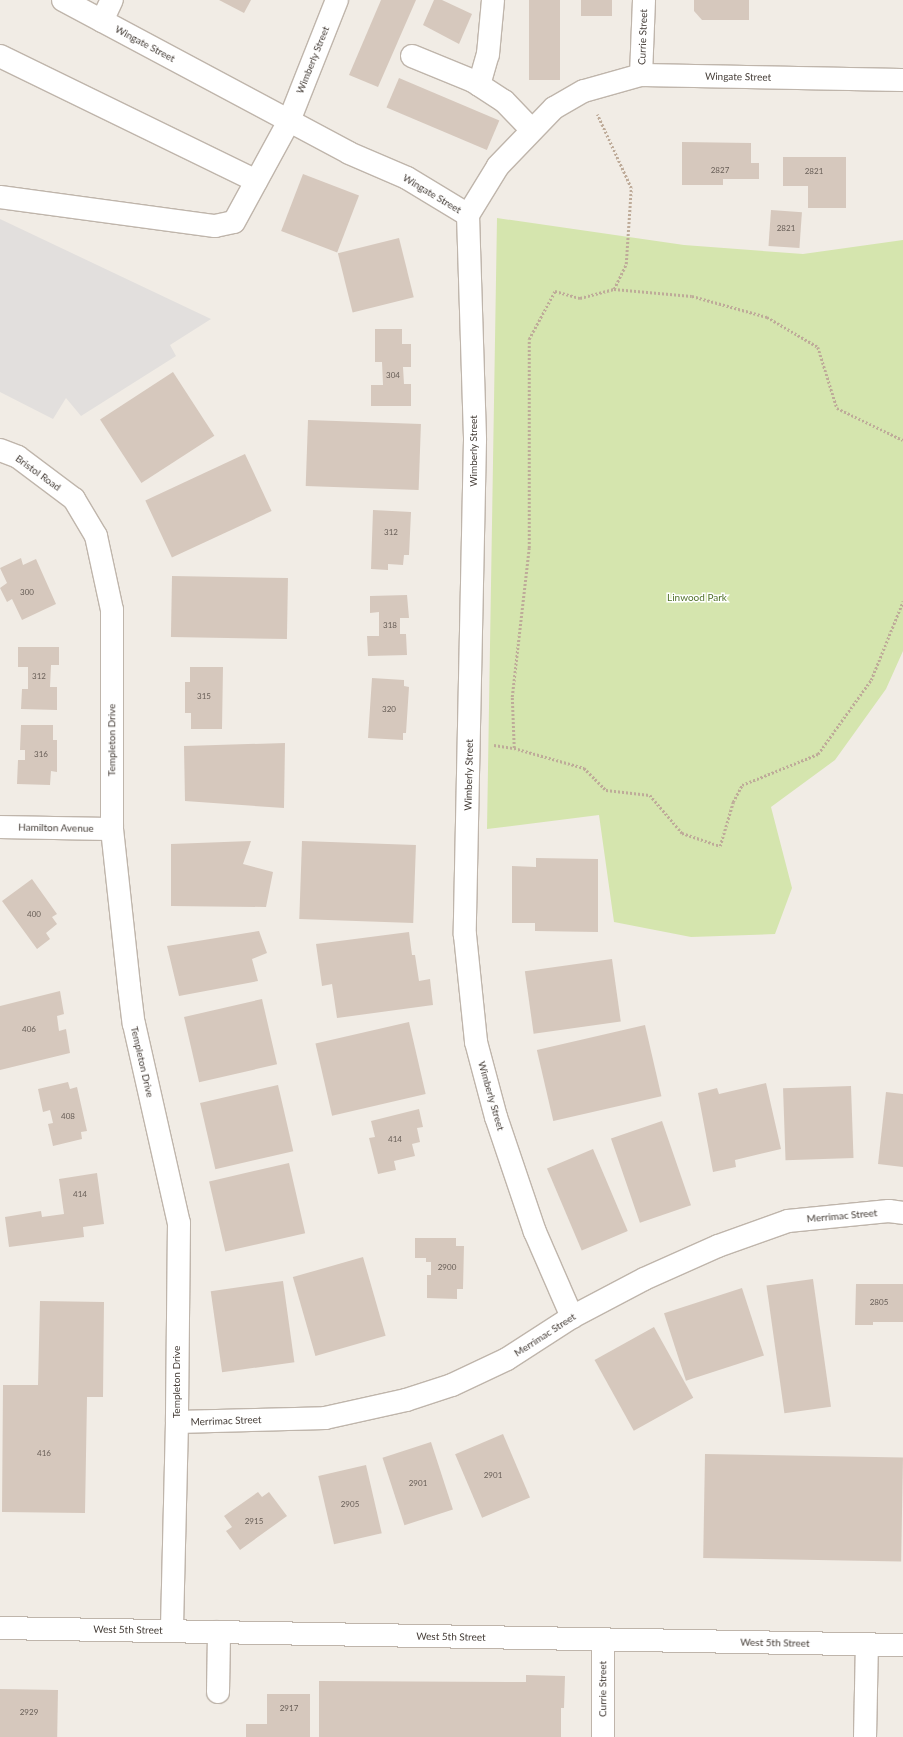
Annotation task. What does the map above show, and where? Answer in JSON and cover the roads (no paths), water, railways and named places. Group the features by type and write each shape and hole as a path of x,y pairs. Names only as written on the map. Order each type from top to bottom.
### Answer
{"street":[{"name":"Wingate Street","path":"63,0 289,121 349,152 407,178 468,215 498,166 554,108 584,91 641,75 903,80"},
{"path":"102,21 112,0"},
{"name":"Wimberly Street","path":"0,197 215,226 234,222 289,121 337,0"},
{"path":"479,85 488,54 493,0"},
{"name":"Currie Street","path":"641,75 644,0"},
{"path":"0,56 256,181"},
{"path":"412,56 479,85 504,101 532,130"},
{"name":"Wimberly Street","path":"468,215 475,440 465,935 476,1042 496,1117 535,1232 572,1317"},
{"name":"Bristol Road","path":"0,450 18,457 74,499"},
{"name":"Templeton Drive","path":"74,499 96,536 112,610 112,829 134,1024 178,1223 177,1422 172,1631"},
{"name":"Hamilton Avenue","path":"0,827 112,829"},
{"name":"Merrimac Street","path":"177,1422 325,1418 406,1400 452,1385 507,1359 572,1317 644,1279 718,1246 788,1221 889,1211 903,1213"},
{"name":"West 5th Street","path":"0,1628 903,1645"},
{"path":"218,1692 219,1632"},
{"name":"Currie Street","path":"603,1640 603,1737"},
{"path":"865,1737 867,1645"}],"park label":[{"name":"Linwood Park","path":"697,598"}]}
